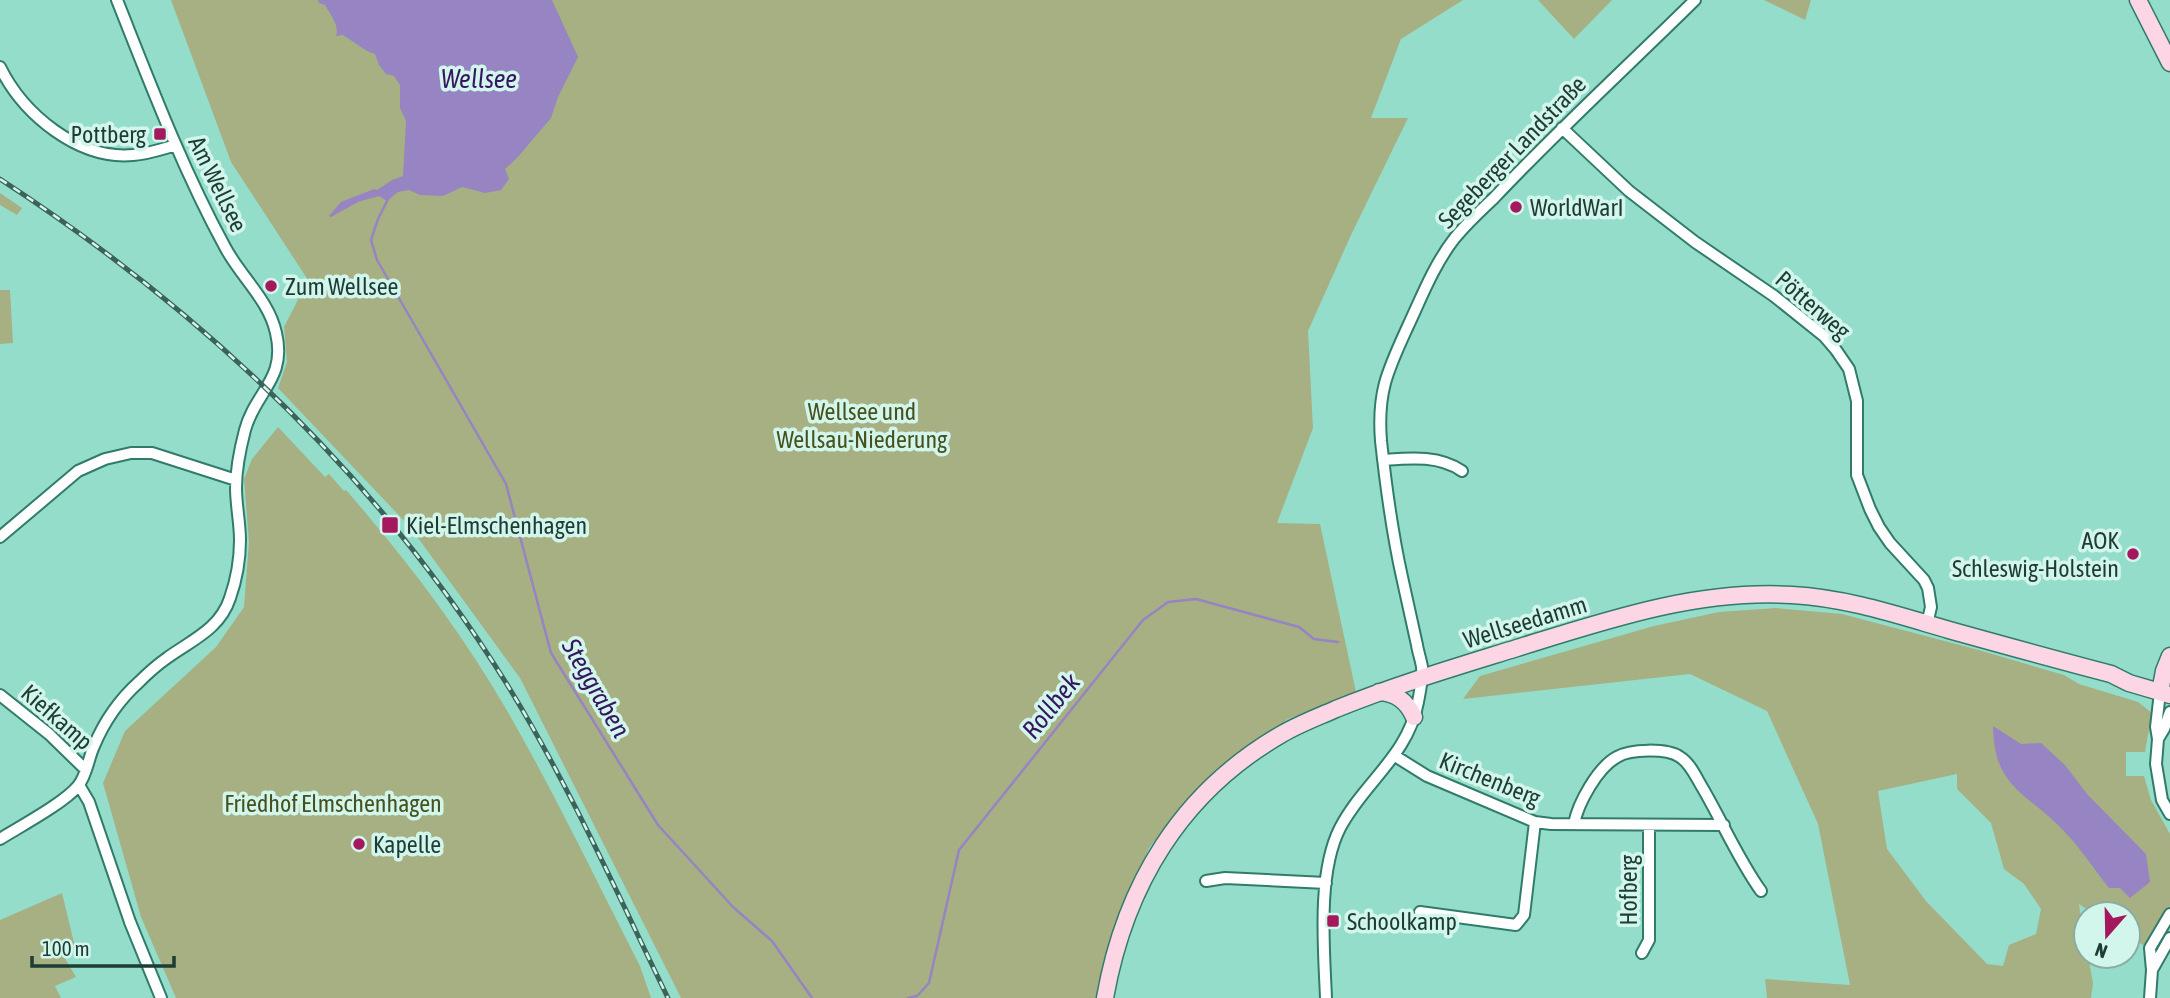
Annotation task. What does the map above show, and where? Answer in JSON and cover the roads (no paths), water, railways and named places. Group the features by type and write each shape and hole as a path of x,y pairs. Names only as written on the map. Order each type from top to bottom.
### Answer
{"main road":[{"path":"2138,0 2170,63"},
{"name":"Wellseedamm","path":"1105,998 1122,927 1142,879 1170,835 1207,790 1233,766 1281,734 1377,692 1614,619 1717,596 1790,594 1842,600 2111,674 2129,682 2166,689"},
{"path":"2166,689 2164,671 2170,656"},
{"path":"1377,692 1393,694 1403,700 1414,717"}],"street":[{"name":"Am Wellsee","path":"117,0 176,145 225,248 274,324 278,362 272,381 246,427 236,480"},
{"name":"Segeberger Landstraße","path":"1326,998 1326,883 1332,848 1353,807 1395,756 1409,731 1421,678 1422,668 1388,510 1379,418 1381,391 1392,360 1440,260 1467,225 1562,128 1695,0"},
{"path":"0,67 18,95 53,130 68,140 110,154 132,155 176,145"},
{"name":"Pötterweg","path":"1562,128 1629,191 1695,242 1774,296 1824,336 1836,350 1849,369 1857,401 1857,475 1879,527 1928,588 1931,607 1927,624"},
{"path":"0,537 78,471 105,459 131,453 152,453 236,480 240,542 230,598 214,625 197,640 168,657 137,683 113,711 92,749 79,785 63,800 0,839"},
{"path":"1383,460 1431,459 1462,471"},
{"path":"2166,689 2156,727 2156,764 2162,800 2170,814"},
{"name":"Kiefkamp","path":"2,698 49,734 86,770"},
{"path":"2158,739 2170,712"},
{"path":"1574,824 1577,810 1603,768 1611,760 1627,752 1663,751 1679,756 1687,763 1749,874 1762,891"},
{"name":"Kirchenberg","path":"1395,756 1427,776 1535,822 1649,826 1724,825"},
{"path":"79,785 89,802 130,922 161,998"},
{"path":"1420,912 1516,925 1524,915 1535,822"},
{"name":"Hofberg","path":"1642,953 1648,940 1649,826"},
{"path":"1206,881 1225,878 1326,883"},
{"path":"2150,998 2150,948 2170,914"},
{"path":"2152,970 2170,937"}],"water":[{"name":"Wellsee","path":"318,0 552,0 578,57 551,118 505,169 509,179 501,190 485,193 462,187 443,196 420,195 409,190 398,192 387,201 379,196 358,202 331,217 329,216 341,202 377,190 403,176 406,121 400,108 400,85 394,76 386,74 375,54 343,35 336,36 334,20 325,5"},
{"path":"1993,726 2021,744 2041,743 2065,765 2087,794 2146,854 2150,882 2130,898 2120,888 2109,888 2068,836 2006,776 1999,763"}],"waterway":[{"name":"Steggraben","path":"389,197 371,240 377,260 506,484 551,653 658,825 733,907 772,941 812,998"},
{"name":"Rollbek","path":"908,998 917,996 929,983 959,850 1143,620 1168,602 1196,599 1299,627 1314,639 1338,642"}],"railway":[{"path":"0,179 75,230 147,285 216,343 282,404 345,469 403,538 458,610 508,686 552,762 668,998"}],"place":[{"name":"Pottberg","path":"160,134"},
{"name":"WorldWarI","path":"1516,207"},
{"name":"Zum Wellsee","path":"271,286"},
{"name":"Kiel-Elmschenhagen","path":"390,525"},
{"name":"AOK Schleswig-Holstein","path":"2133,554"},
{"name":"Kapelle","path":"359,844"},
{"name":"Schoolkamp","path":"1333,921"}],"park label":[{"name":"Wellsee und Wellsau-Niederung","path":"862,425"},
{"name":"Friedhof Elmschenhagen","path":"333,803"}]}
